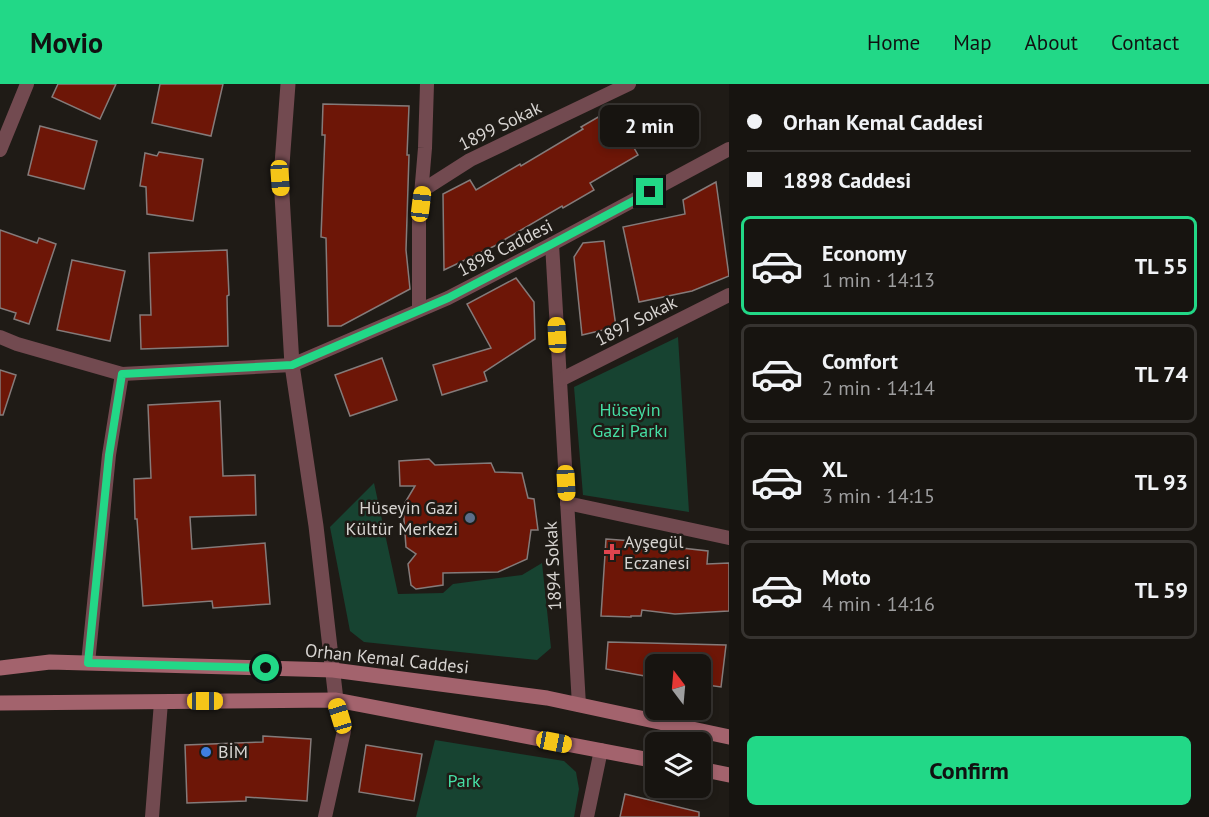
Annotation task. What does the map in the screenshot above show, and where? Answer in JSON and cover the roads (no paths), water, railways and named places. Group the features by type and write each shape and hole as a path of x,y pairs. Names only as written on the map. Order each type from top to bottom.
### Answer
{"main road":[{"name":"Orhan Kemal Caddesi","path":"0,668 50,662 333,670 547,698 729,737"},
{"path":"0,703 336,700 645,759"},
{"path":"711,771 729,775"}],"street":[{"path":"0,150 27,84"},
{"path":"288,84 280,178 292,365 316,526 336,700 345,731 325,817"},
{"path":"419,310 419,218 423,190 427,84"},
{"name":"1899 Sokak","path":"423,190 470,160 609,89 629,84"},
{"name":"1898 Caddesi","path":"292,365 448,298 729,149"},
{"name":"1894 Sokak","path":"552,244 579,705"},
{"name":"1897 Sokak","path":"560,380 729,295"},
{"path":"0,337 122,374 292,365"},
{"path":"88,663 109,455 122,374"},
{"path":"567,503 729,538"},
{"path":"152,817 161,702"},
{"path":"587,817 601,750"}],"place":[{"name":"Hüseyin Gazi Kültür Merkezi","path":"470,518"},
{"name":"Ayşegül Eczanesi","path":"612,552"},
{"name":"BİM","path":"206,752"}],"park label":[{"name":"Hüseyin Gazi Parkı","path":"630,420"},
{"name":"Park","path":"464,781"}]}
